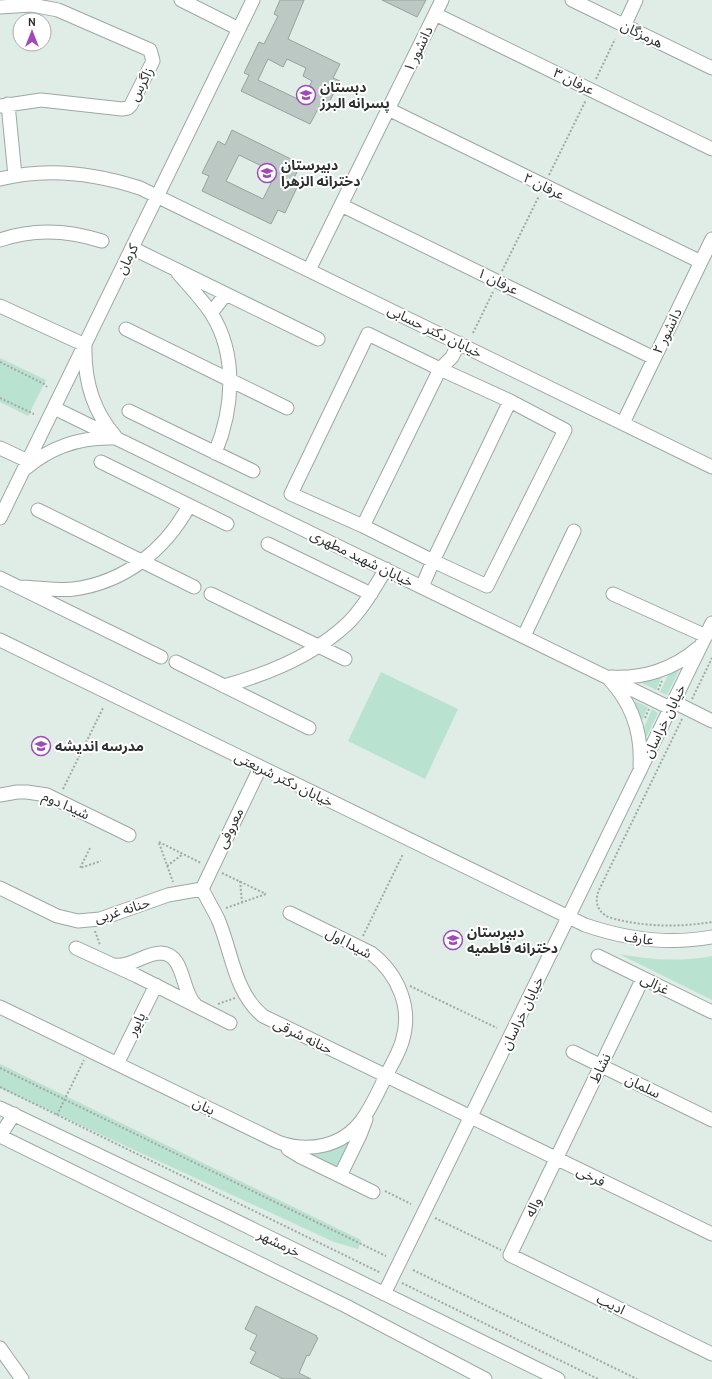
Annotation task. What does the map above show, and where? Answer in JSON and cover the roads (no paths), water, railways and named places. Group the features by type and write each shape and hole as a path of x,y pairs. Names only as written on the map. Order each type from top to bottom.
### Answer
{"street":[{"path":"181,0 239,29"},
{"name":"کرمان","path":"0,518 253,0"},
{"name":"دانشور ۱","path":"309,270 442,0"},
{"name":"هرمزگان","path":"572,0 712,68"},
{"path":"624,26 636,0"},
{"name":"زاگرس","path":"0,7 32,4 58,10 150,50 153,61 131,105 128,108 122,109 41,100 4,105 15,176"},
{"name":"عرفان ۳","path":"435,14 712,149"},
{"name":"عرفان ۲","path":"388,110 701,262"},
{"name":"خیابان دکتر حسابی","path":"0,179 42,172 82,174 121,182 158,196 712,467"},
{"name":"عرفان ۱","path":"341,205 654,358"},
{"path":"0,240 22,234 55,232 86,236 102,241"},
{"name":"دانشور ۲","path":"623,423 712,239"},
{"path":"132,248 318,339"},
{"path":"174,269 211,313 226,352 230,380 228,410 225,425 215,453"},
{"path":"211,313 226,294"},
{"path":"0,306 85,345 85,370 91,395 99,414 117,438"},
{"path":"126,329 287,408"},
{"path":"368,334 440,369 510,401 565,430 487,586 363,526 291,494 368,334"},
{"path":"363,526 440,369 452,356 459,343"},
{"path":"422,587 510,401"},
{"name":"خیابان شهید مطهری","path":"54,408 607,677 672,705 687,709 712,721"},
{"path":"129,411 253,471"},
{"path":"0,448 26,466 67,445 92,439 117,438"},
{"path":"101,462 227,524"},
{"path":"19,587 72,589 102,582 123,573 142,562 164,542 174,531 189,506"},
{"path":"38,510 194,587"},
{"path":"524,636 574,531"},
{"path":"268,544 371,594"},
{"path":"224,686 253,678 275,669 318,646 347,624 371,594 386,569"},
{"path":"0,578 161,657"},
{"path":"72,589 73,614"},
{"path":"211,594 344,659"},
{"path":"607,677 633,677 658,672 681,661 703,640 613,594"},
{"name":"خیابان خراسان","path":"384,1294 712,623"},
{"name":"خیابان دکتر شریعتی","path":"0,640 568,918"},
{"path":"176,662 309,728"},
{"path":"607,677 623,697 634,720 639,740 640,771"},
{"path":"253,678 255,701"},
{"name":"معروفی","path":"202,889 260,768"},
{"name":"شیدا دوم","path":"0,795 27,792 47,795 129,835"},
{"name":"حنانه غربی","path":"0,888 57,916 78,921 100,919 168,895 202,889"},
{"name":"حنانه شرقی","path":"202,889 218,919 241,988 252,1006 269,1020 470,1117"},
{"name":"شیدا اول","path":"290,913 371,953 392,975 404,1002 406,1022 402,1043 386,1076"},
{"name":"عارف","path":"568,918 604,932 643,940 683,941 712,937"},
{"path":"76,948 173,993 230,1023"},
{"path":"112,965 132,963 156,954 169,955 178,964 190,998 197,1006"},
{"name":"غزالی","path":"598,956 712,1012"},
{"path":"132,963 132,970 137,976"},
{"name":"نشاط","path":"556,1159 643,978"},
{"name":"پایور","path":"116,1064 156,985"},
{"path":"173,993 180,994 186,989"},
{"name":"بنان","path":"0,1007 278,1142 298,1148 328,1145 338,1141 354,1128 361,1121 371,1106 386,1076"},
{"name":"سلمان","path":"573,1052 712,1120"},
{"path":"340,1176 360,1135 371,1106"},
{"name":"خرمشهر","path":"0,1108 218,1212 558,1379"},
{"path":"0,1136 14,1114"},
{"name":"فرخی","path":"470,1117 712,1234"},
{"name":"خرمشهر","path":"0,1136 346,1306 485,1379"},
{"path":"278,1142 301,1157 373,1192"},
{"name":"واله","path":"506,1253 556,1159"},
{"name":"ادیب","path":"506,1253 712,1354"},
{"path":"0,1348 22,1379"}],"place":[{"name":"دبستان پسرانه البرز","path":"306,95"},
{"name":"دبیرستان دخترانه الزهرا","path":"267,173"},
{"name":"مدرسه اندیشه","path":"41,746"},
{"name":"دبیرستان دخترانه فاطمیه","path":"453,940"}]}
